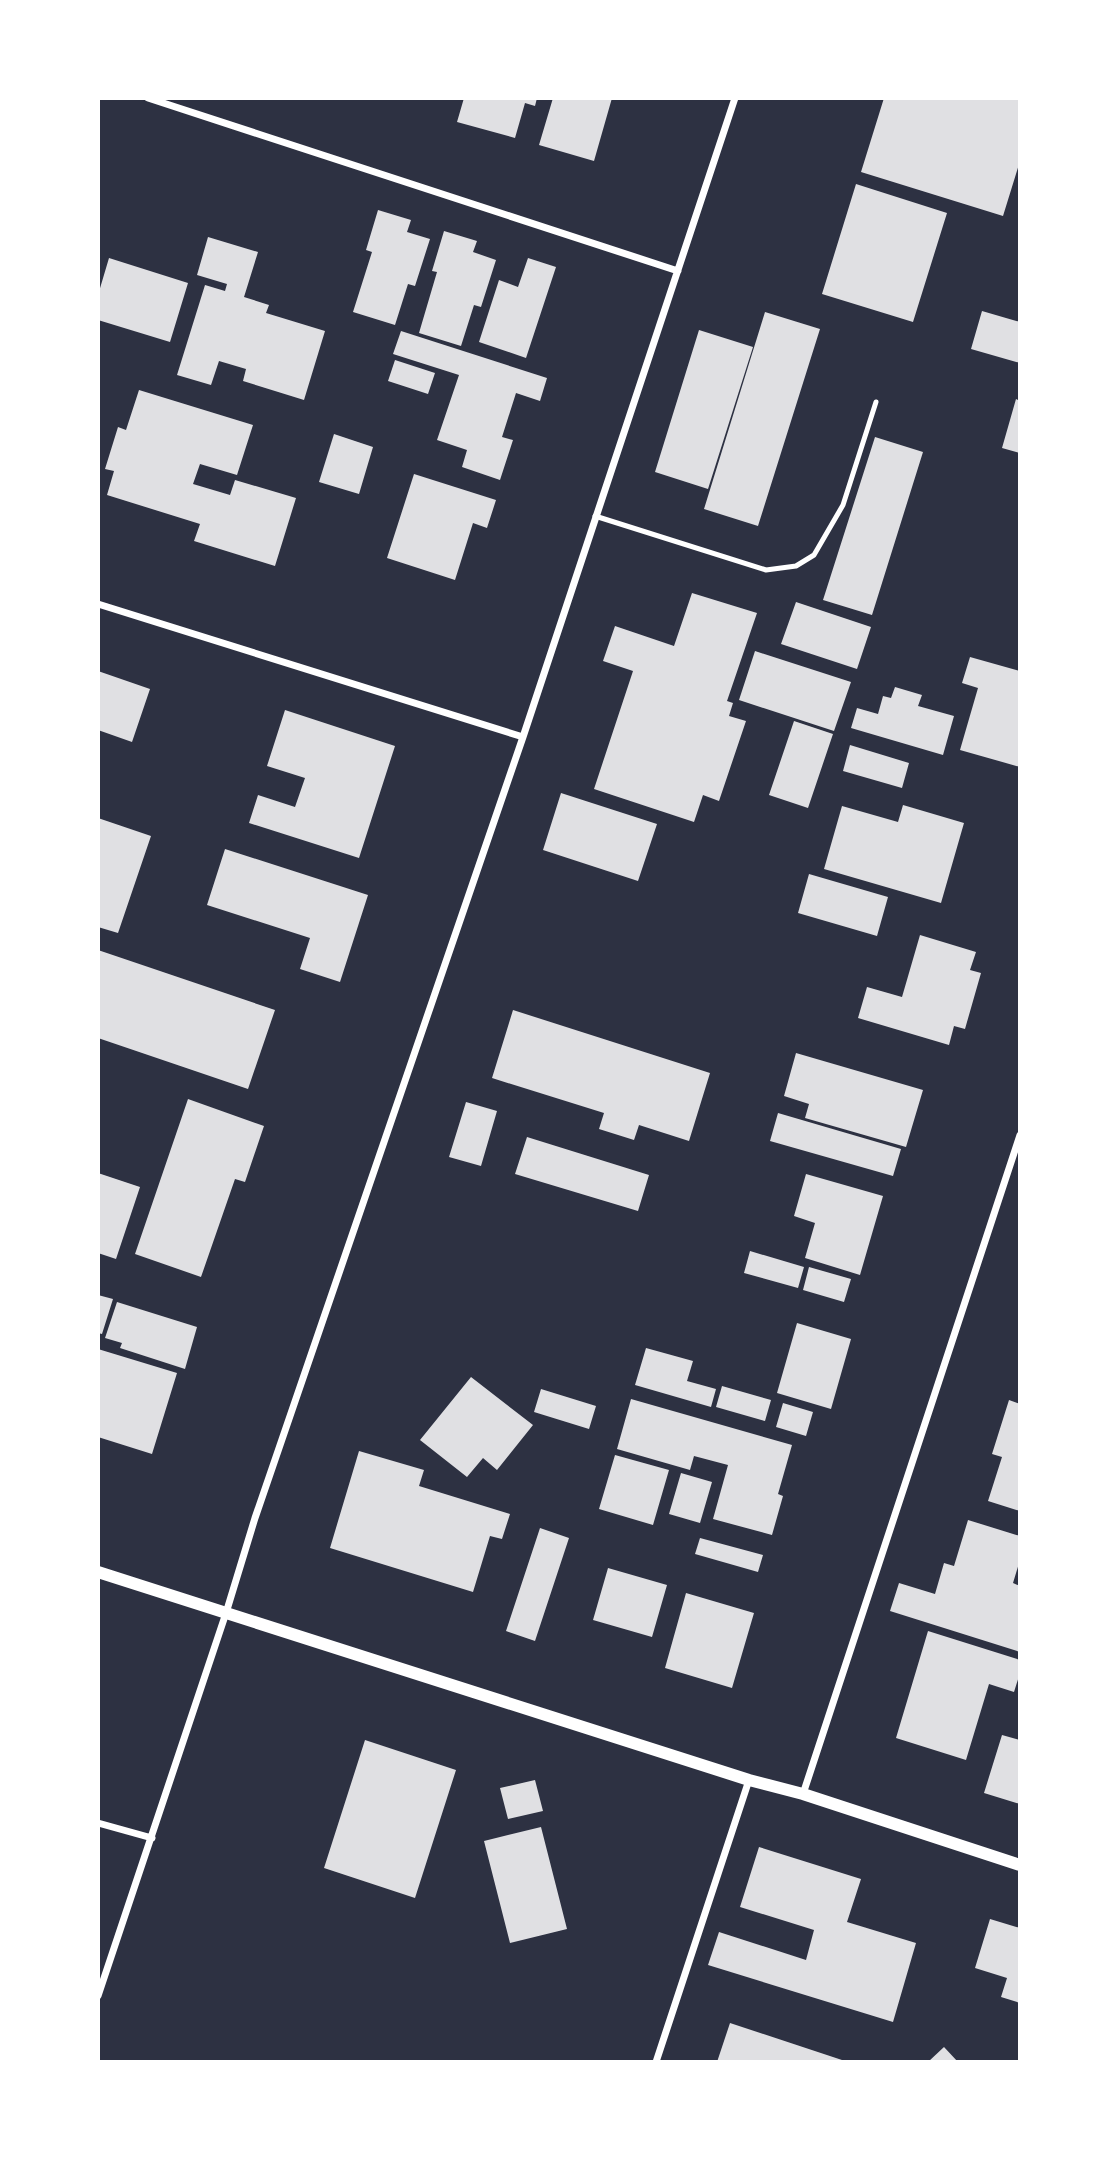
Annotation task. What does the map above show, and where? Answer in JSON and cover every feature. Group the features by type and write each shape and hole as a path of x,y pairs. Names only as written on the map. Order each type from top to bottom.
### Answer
{"street":[{"path":"148,98 678,271"},
{"path":"98,1996 260,1505 523,737 735,98"},
{"path":"98,604 523,737"},
{"path":"803,1794 1020,1135"},
{"path":"98,1572 1020,1865"},
{"path":"656,2062 749,1780"},
{"path":"98,1823 152,1838"}],"lane":[{"path":"595,516 766,570 796,566 814,555 843,505 876,402"}],"building":[{"path":"464,98 537,98 535,106 525,103 515,138 457,122"},
{"path":"553,98 612,98 594,161 539,145"},
{"path":"884,98 1020,98 1020,161 1003,216 861,172"},
{"path":"856,184 947,213 913,322 822,294"},
{"path":"378,210 411,220 407,232 430,239 415,286 408,284 395,325 353,312 372,252 366,250"},
{"path":"444,231 477,241 473,252 496,260 481,307 474,305 461,346 419,333 437,272 432,271"},
{"path":"208,237 258,252 244,297 269,305 266,313 325,331 304,400 243,381 246,369 219,361 211,385 177,375 205,285 225,291 227,284 197,275"},
{"path":"109,258 188,283 170,342 98,320 98,295"},
{"path":"528,258 556,267 526,358 479,342 499,280 518,287"},
{"path":"982,311 1020,322 1020,363 971,349"},
{"path":"765,312 820,329 758,526 704,509"},
{"path":"699,330 753,347 708,489 655,472"},
{"path":"401,331 547,378 540,401 516,393 502,437 513,440 500,480 462,467 467,450 437,440 459,375 393,354"},
{"path":"395,360 435,373 428,394 388,381"},
{"path":"139,390 253,425 237,475 200,464 193,484 230,495 235,480 296,498 275,566 194,541 200,524 107,495 114,471 105,469 118,427 126,430"},
{"path":"1016,399 1020,401 1020,453 1002,448"},
{"path":"334,434 373,447 359,494 319,482"},
{"path":"875,437 923,452 872,615 823,600"},
{"path":"414,474 496,500 487,528 473,523 455,580 387,558"},
{"path":"692,593 757,613 727,701 733,703 729,716 746,721 719,801 703,795 694,822 594,789 633,671 603,661 615,626 674,646"},
{"path":"796,602 871,627 857,669 781,644"},
{"path":"755,651 851,682 834,731 739,700"},
{"path":"970,657 1020,671 1020,767 960,750 978,688 962,683"},
{"path":"98,671 150,689 132,742 98,730"},
{"path":"895,687 922,695 918,706 954,716 943,755 851,728 857,708 878,714 883,696 891,698"},
{"path":"285,710 395,746 359,858 249,823 258,795 295,807 305,778 267,766"},
{"path":"794,721 833,734 808,808 769,795"},
{"path":"850,745 909,763 902,788 843,771"},
{"path":"561,793 657,824 638,881 543,850"},
{"path":"903,805 964,823 941,903 824,869 842,806 898,822"},
{"path":"98,818 151,836 118,933 98,927"},
{"path":"225,849 368,895 340,982 300,969 310,938 207,905"},
{"path":"809,874 888,897 877,936 798,913"},
{"path":"920,935 976,952 970,970 981,973 965,1029 954,1026 949,1045 858,1018 867,987 902,997"},
{"path":"98,950 275,1010 248,1089 98,1038"},
{"path":"513,1010 710,1073 689,1141 639,1125 634,1140 599,1129 604,1113 492,1078"},
{"path":"796,1053 923,1090 906,1147 805,1118 809,1104 784,1096"},
{"path":"188,1099 264,1126 245,1182 235,1179 201,1277 135,1254"},
{"path":"466,1102 497,1111 481,1166 449,1157"},
{"path":"778,1113 901,1149 893,1176 770,1141"},
{"path":"527,1137 649,1175 638,1211 515,1174"},
{"path":"98,1173 140,1187 116,1259 98,1253"},
{"path":"806,1174 883,1196 860,1275 805,1258 815,1223 794,1216"},
{"path":"750,1251 804,1267 798,1288 744,1273"},
{"path":"809,1267 851,1279 844,1302 803,1290"},
{"path":"98,1295 113,1299 102,1334 98,1333"},
{"path":"117,1302 197,1327 185,1369 120,1348 122,1343 105,1338"},
{"path":"797,1323 851,1339 831,1409 777,1393"},
{"path":"646,1348 693,1361 687,1381 716,1389 711,1407 635,1385"},
{"path":"98,1349 177,1373 152,1454 98,1437"},
{"path":"471,1377 533,1425 497,1470 483,1458 467,1477 420,1440"},
{"path":"722,1386 771,1400 765,1421 716,1407"},
{"path":"541,1389 596,1406 589,1429 534,1412"},
{"path":"631,1399 792,1445 778,1494 783,1496 772,1535 713,1519 728,1465 694,1456 690,1470 617,1449"},
{"path":"1009,1400 1020,1404 1020,1511 988,1501 1002,1457 992,1454"},
{"path":"783,1403 813,1412 806,1436 776,1427"},
{"path":"359,1451 424,1470 419,1486 510,1514 502,1539 490,1536 473,1592 330,1548"},
{"path":"615,1455 669,1470 653,1525 599,1509"},
{"path":"681,1473 712,1482 700,1523 669,1514"},
{"path":"968,1520 1020,1536 1020,1560 1013,1583 1020,1586 1020,1652 890,1611 899,1583 935,1594 944,1563 954,1566"},
{"path":"540,1528 569,1538 535,1641 506,1631"},
{"path":"700,1538 763,1555 758,1572 695,1554"},
{"path":"608,1568 667,1585 652,1637 593,1620"},
{"path":"686,1593 754,1613 732,1688 665,1668"},
{"path":"928,1631 1020,1660 1020,1673 1014,1692 989,1684 966,1760 896,1738"},
{"path":"1002,1735 1020,1740 1020,1804 984,1793"},
{"path":"365,1740 456,1770 415,1898 324,1868"},
{"path":"535,1780 543,1811 508,1819 500,1788"},
{"path":"541,1827 567,1929 510,1943 484,1841"},
{"path":"759,1847 861,1879 847,1922 916,1943 893,2022 708,1965 719,1932 806,1960 814,1930 740,1907"},
{"path":"990,1919 1020,1928 1020,2003 1001,1997 1007,1978 975,1968"},
{"path":"730,2023 845,2061 845,2062 717,2062"},
{"path":"944,2047 958,2062 928,2062"}]}
